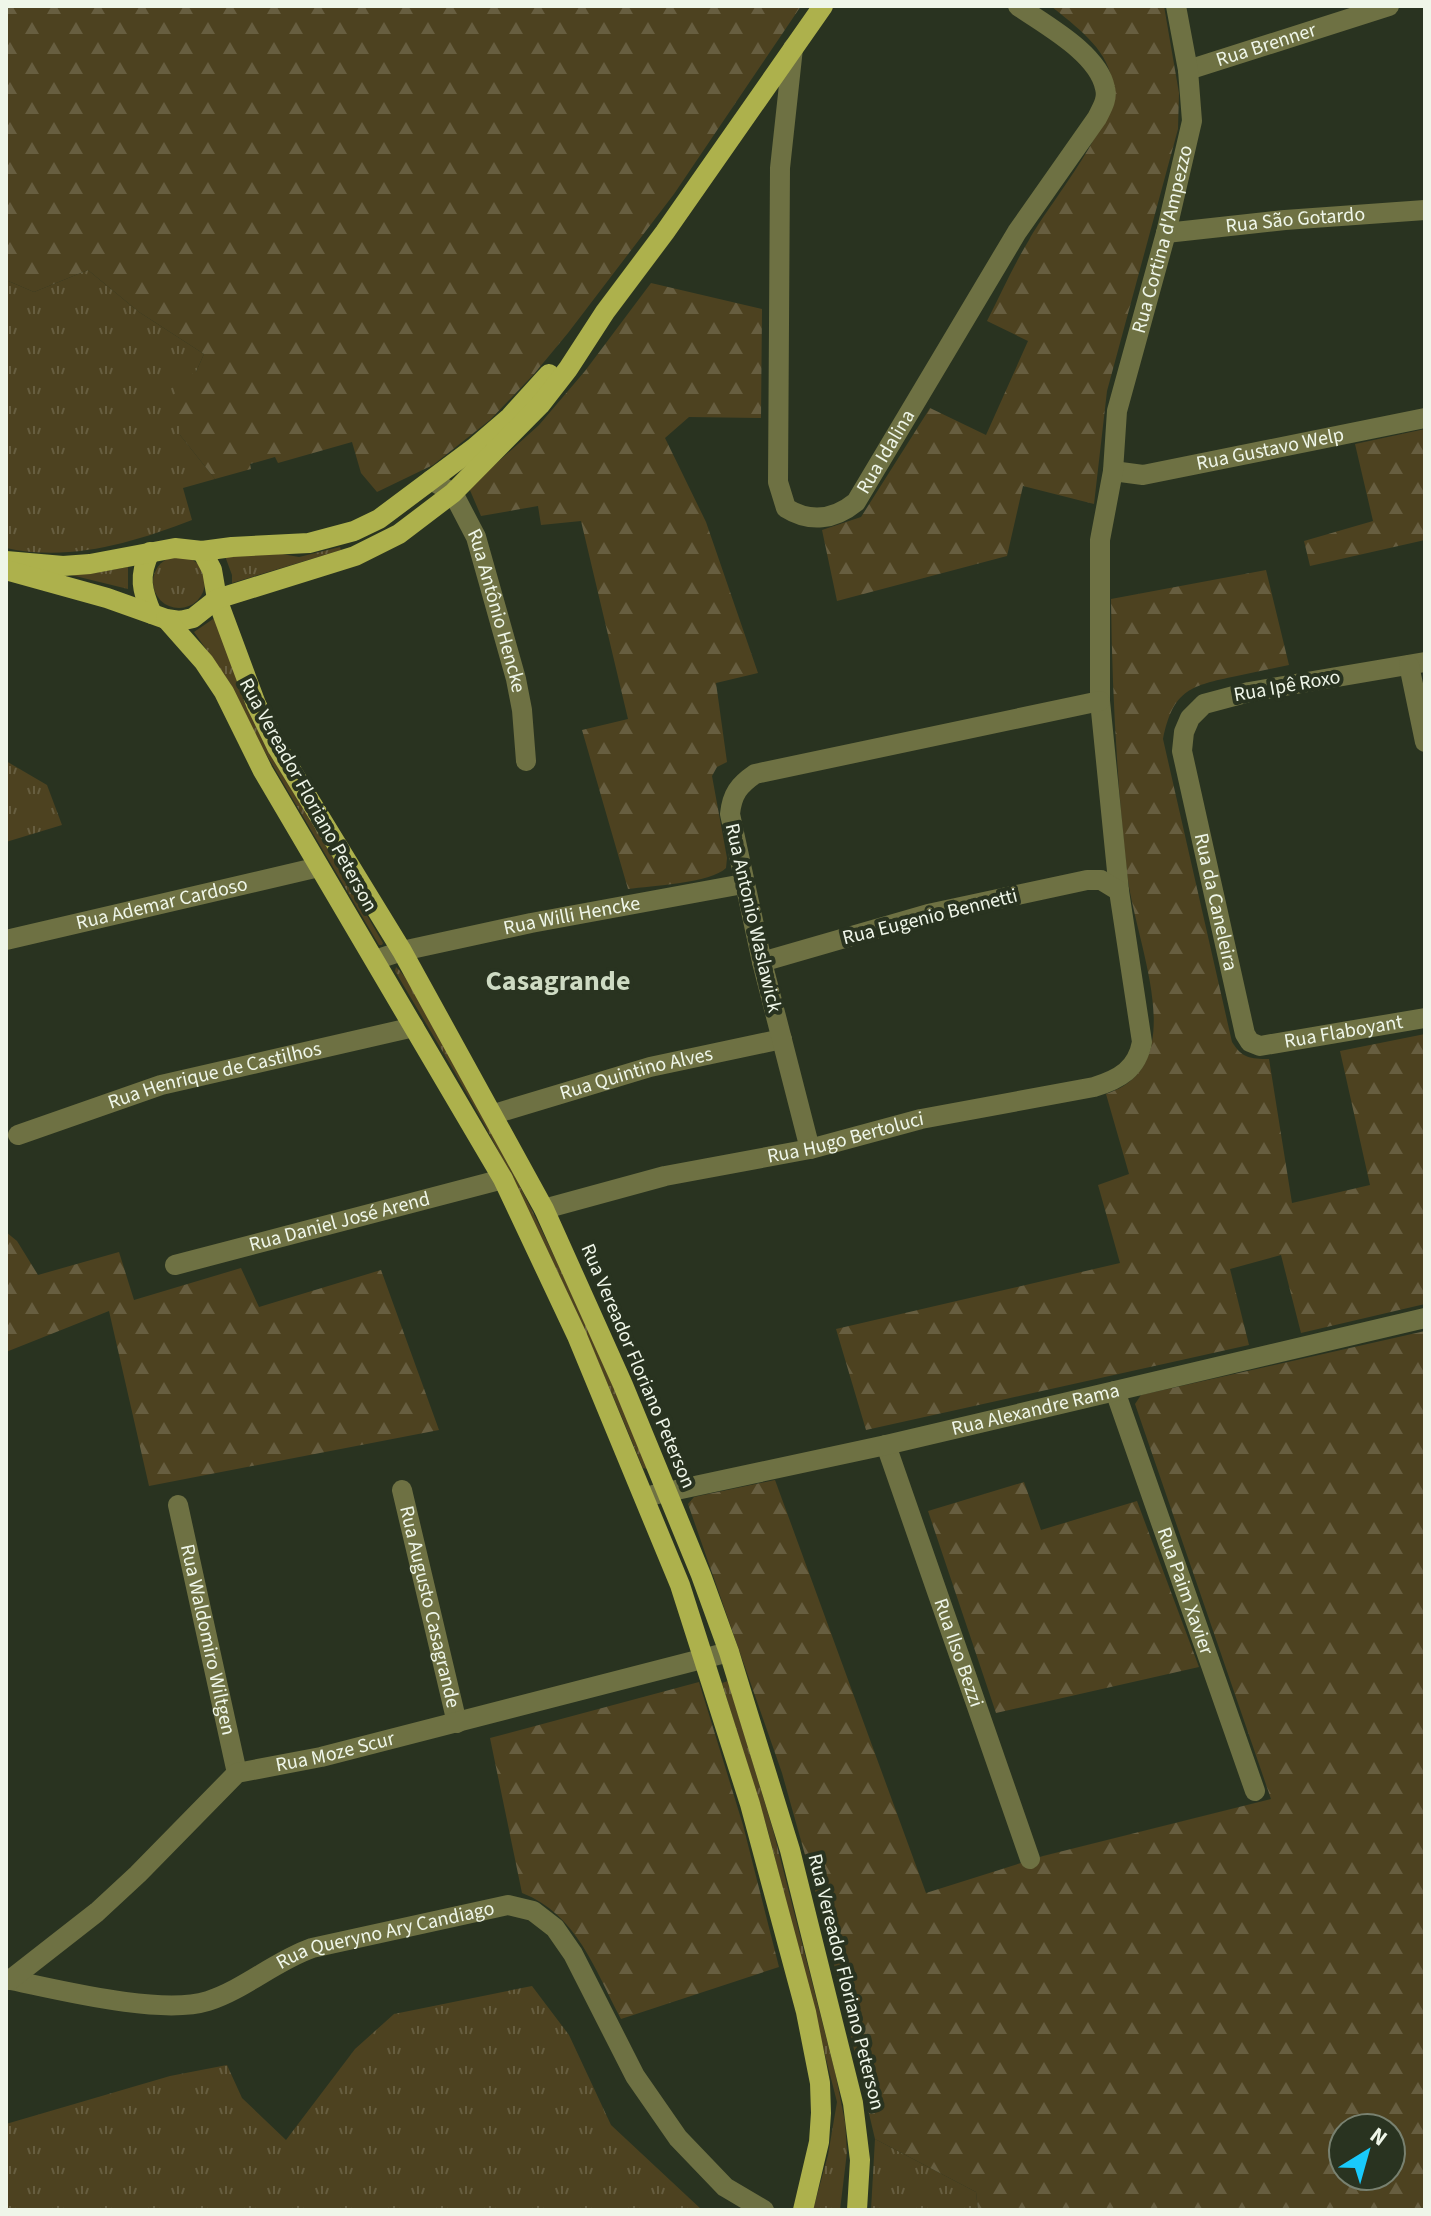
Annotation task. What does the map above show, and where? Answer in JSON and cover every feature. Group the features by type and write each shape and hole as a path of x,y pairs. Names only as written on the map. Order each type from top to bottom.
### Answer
{"main road":[{"path":"6,570 180,621 193,618 217,599 355,556 399,534 453,493 540,405 823,6"},
{"path":"6,561 63,566 90,564 175,548 202,551 309,543 354,531 379,519 510,417 605,312"},
{"path":"202,551 212,570 217,599"},
{"path":"150,552 142,567 141,580 159,617"},
{"name":"Rua Vereador Floriano Peterson","path":"217,599 256,704 277,747 402,951 544,1209 667,1491 729,1652 790,1850 853,2103 860,2160 857,2210"},
{"name":"Rua Vereador Floriano Peterson","path":"159,617 204,662 224,692 263,771 503,1179 577,1336 680,1585 750,1804 806,2012 820,2083 819,2142 803,2210"}],"street":[{"name":"Rua Idalina","path":"793,48 780,168 778,482 786,508 802,518 842,514 856,502 1017,232 1097,118 1105,100 1106,88 1093,62 1018,6"},
{"name":"Rua Cortina d'Ampezzo","path":"1139,1058 1142,1042 1119,891 1100,701 1100,540 1113,471 1117,411 1166,233 1192,121 1188,70 1176,6"},
{"name":"Rua Brenner","path":"1188,70 1389,6"},
{"name":"Rua São Gotardo","path":"1166,233 1285,220 1425,210"},
{"name":"Rua Gustavo Welp","path":"1113,471 1143,475 1425,418"},
{"path":"431,480 453,493"},
{"name":"Rua Antônio Hencke","path":"453,493 476,537 512,665 522,710 526,761"},
{"path":"1417,664 1425,742"},
{"name":"Rua Ipê Roxo","path":"1182,751 1184,732 1190,718 1204,704 1249,692 1417,664"},
{"name":"Rua Antonio Waslawick","path":"810,1149 743,884 730,814 732,799 740,784 755,774 1100,701"},
{"name":"Rua da Caneleira","path":"1182,751 1245,1034 1250,1042 1260,1046"},
{"name":"Rua Ademar Cardoso","path":"6,940 319,867"},
{"name":"Rua Eugenio Bennetti","path":"762,962 928,914 1087,880 1101,880 1119,891"},
{"name":"Rua Willi Hencke","path":"375,960 402,951 531,923 743,884"},
{"name":"Rua Flaboyant","path":"1260,1046 1425,1018"},
{"name":"Rua Henrique de Castilhos","path":"18,1135 161,1085 414,1027"},
{"name":"Rua Quintino Alves","path":"494,1114 650,1067 782,1039"},
{"name":"Rua Hugo Bertoluci","path":"544,1209 665,1176 810,1149 921,1119 1104,1084 1114,1081 1139,1058"},
{"name":"Rua Daniel José Arend","path":"175,1265 503,1179"},
{"name":"Rua Alexandre Rama","path":"644,1497 886,1445 1425,1318"},
{"name":"Rua Paim Xavier","path":"1115,1391 1255,1791"},
{"name":"Rua Ilso Bezzi","path":"886,1445 1030,1859"},
{"name":"Rua Augusto Casagrande","path":"402,1490 457,1723"},
{"name":"Rua Waldomiro Wiltgen","path":"178,1505 237,1773"},
{"name":"Rua Moze Scur","path":"237,1773 321,1757 729,1652"},
{"path":"8,1979 97,1912 237,1773"},
{"name":"Rua Queryno Ary Candiago","path":"8,1979 158,2006 206,2001 288,1956 312,1948 508,1905 533,1911 555,1928 573,1954 635,2076 678,2138 725,2187 764,2210"}],"green space":[{"path":"6,6 801,6 674,194 534,374 490,420 433,465 377,492 361,473 352,442 278,463 275,457 250,464 251,469 215,479 180,435 174,383 196,372 204,354 139,312 88,270 34,292 6,280"},
{"path":"1051,6 1164,6 1179,93 1178,129 1107,391 1094,504 1023,486 1007,556 837,601 822,530 861,517 930,408 986,435 1028,341 987,321 1023,250 1094,139 1111,97 1112,80 1103,57 1088,38"},
{"path":"88,270 139,312 204,354 196,372 180,435 215,479 183,488 192,520 147,536 100,548 54,553 6,548 6,280 34,292"},
{"path":"651,283 762,309 761,418 689,417 665,438 706,522 758,673 716,683 727,762 717,767 712,776 727,858 726,868 694,880 628,889 582,730 628,719 581,521 541,525 538,506 481,516 469,488 539,425 585,371"},
{"path":"1425,429 1425,540 1310,566 1304,541 1373,521 1355,444"},
{"path":"340,547 341,550 232,583 225,556 282,554 299,557"},
{"path":"179,556 197,564 205,582 197,600 179,608 161,600 153,582 161,564"},
{"path":"128,567 128,589 67,574 94,573"},
{"path":"1266,570 1289,665 1193,688 1172,711 1163,739 1232,1042 1247,1056 1269,1059 1292,1203 1370,1185 1340,1051 1425,1034 1425,1304 1301,1333 1281,1255 1230,1269 1249,1345 866,1430 836,1329 1120,1263 1098,1185 1129,1174 1106,1094 1131,1081 1142,1068 1150,1052 1154,1022 1150,980 1130,893 1123,839 1111,599"},
{"path":"216,617 271,751 382,945 379,945 256,737 230,683 194,632"},
{"path":"6,761 47,785 62,825 6,842"},
{"path":"396,967 422,1006 529,1204 648,1469 643,1468 548,1251 506,1166 395,971"},
{"path":"6,1232 17,1241 38,1275 119,1252 134,1300 241,1268 259,1307 381,1270 439,1430 149,1486 109,1311 6,1352"},
{"path":"1425,1331 1425,2210 978,2210 976,2192 875,2139 825,1926 782,1773 688,1504 694,1497 775,1480 926,1893 1043,1856 1271,1799 1135,1404 1141,1395"},
{"path":"1024,1482 1041,1530 1137,1501 1199,1667 996,1713 928,1511"},
{"path":"728,1681 773,1830 835,2072 845,2122 847,2152 840,2210 813,2210 828,2155 837,2102 768,1831 722,1683"},
{"path":"699,1682 743,1825 779,1967 621,2019 593,1963 571,1929 541,1902 522,1893 490,1738"},
{"path":"532,1986 569,2035 611,2125 702,2210 6,2210 6,2124 170,2076 227,2065 242,2098 286,2140 355,2049 394,2014"},
{"path":"875,2139 976,2192 978,2210 871,2210"}],"district":[{"name":"Casagrande","path":"558,981"}]}
